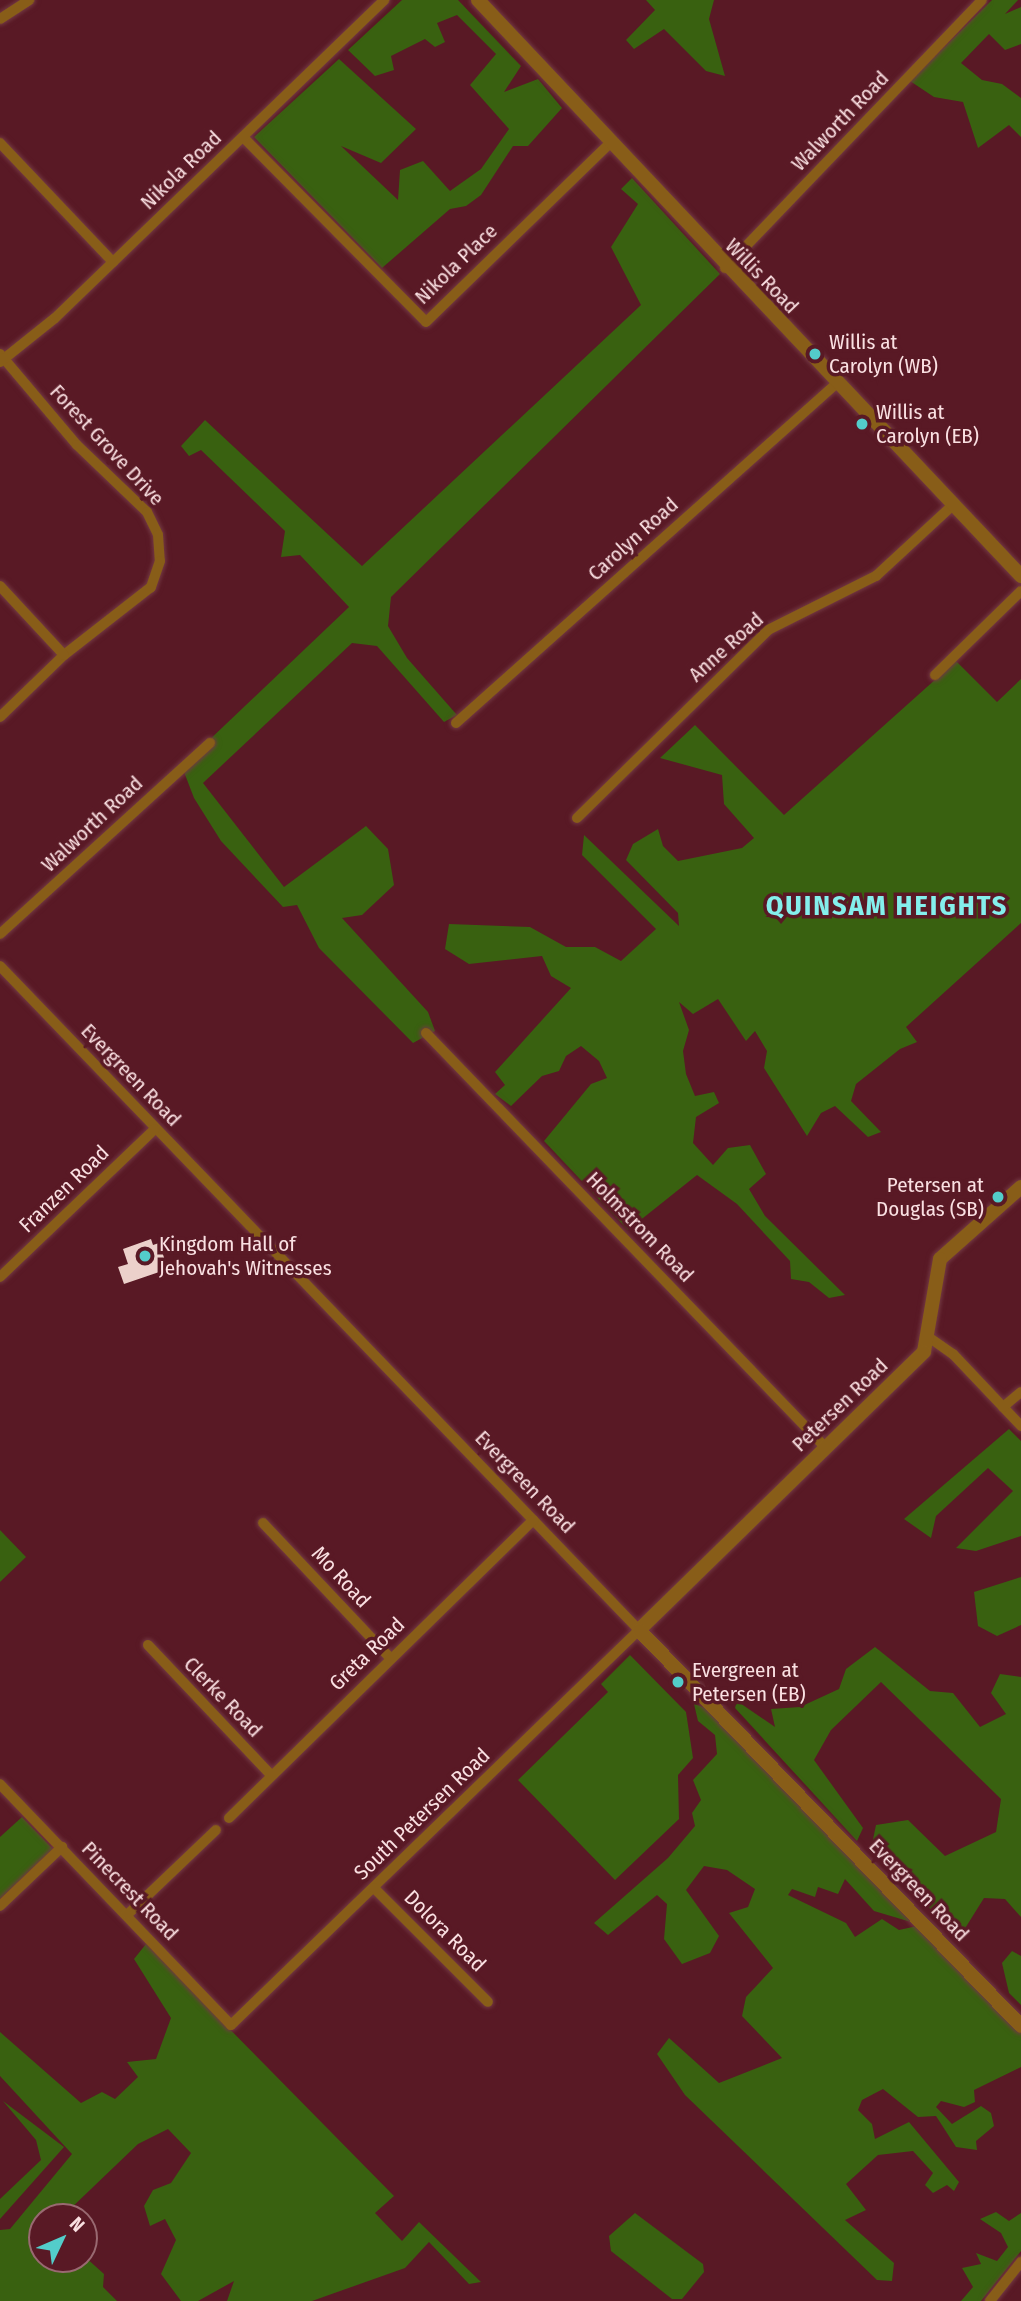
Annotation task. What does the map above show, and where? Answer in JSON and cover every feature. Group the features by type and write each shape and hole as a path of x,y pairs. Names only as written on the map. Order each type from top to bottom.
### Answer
{"street":[{"path":"0,19 29,0"},
{"name":"Nikola Road","path":"1,358 113,262 384,0"},
{"name":"Willis Road","path":"478,0 725,268 1021,576"},
{"name":"Walworth Road","path":"725,268 982,0"},
{"name":"Nikola Place","path":"243,137 426,322 610,143"},
{"path":"0,143 113,262"},
{"name":"Forest Grove Drive","path":"0,717 64,655 152,587 160,561 158,535 148,512 77,445 1,358"},
{"name":"Carolyn Road","path":"456,723 836,384"},
{"name":"Anne Road","path":"577,818 768,630 876,576 953,505"},
{"path":"0,586 64,655"},
{"path":"935,675 1021,591"},
{"name":"Walworth Road","path":"0,934 210,743"},
{"name":"Evergreen Road","path":"0,966 1021,2026"},
{"name":"Holmstrom Road","path":"426,1033 826,1448"},
{"name":"Franzen Road","path":"0,1277 155,1129"},
{"name":"Petersen Road","path":"639,1630 925,1352 940,1259 1021,1187"},
{"path":"927,1336 953,1354 1021,1426"},
{"path":"1003,1407 1021,1392"},
{"name":"Greta Road","path":"229,1818 533,1520"},
{"name":"Mo Road","path":"263,1523 390,1658"},
{"name":"South Petersen Road","path":"231,2025 639,1630"},
{"name":"Clerke Road","path":"148,1645 271,1774"},
{"name":"Pinecrest Road","path":"0,1784 231,2025"},
{"path":"127,1915 216,1830"},
{"path":"0,1906 62,1847"},
{"name":"Dolora Road","path":"374,1888 488,2002"},
{"path":"990,2301 1021,2262"}],"green space":[{"path":"402,0 458,0 521,66 504,92 538,79 562,108 528,146 513,146 481,195 466,206 450,209 382,268 254,137 339,59 416,129 381,163 341,146 398,200 400,170 423,161 450,191 481,169 509,129 470,85 496,54 457,15 437,23 445,42 435,47 425,39 391,56 394,70 375,76 348,50"},
{"path":"646,0 714,0 709,19 725,76 706,71 664,29 634,49 626,40 655,10"},
{"path":"992,0 1018,0 1005,14 1021,7 1021,44 1005,50 989,34 961,63 982,80 1002,84 1021,98 1021,137 1009,125 978,148 963,102 934,97 910,81"},
{"path":"632,178 720,274 391,597 388,626 407,658 457,715 444,722 377,646 352,643 203,783 284,887 366,826 388,849 394,885 362,915 342,918 428,1012 435,1031 413,1043 319,948 297,905 283,907 221,841 194,798 184,772 205,744 349,607 300,555 281,557 285,531 201,450 189,456 181,446 205,420 362,566 641,305 611,247 638,204 621,189"},
{"path":"956,661 997,702 1021,679 1021,923 906,1027 917,1042 900,1049 856,1084 851,1101 881,1132 868,1137 835,1106 821,1113 807,1136 764,1068 767,1051 755,1031 746,1041 718,999 693,1014 679,1002 689,1030 683,1051 686,1074 695,1096 714,1092 719,1103 696,1117 693,1143 713,1165 728,1148 750,1145 766,1174 749,1189 765,1216 845,1295 829,1298 809,1282 791,1279 790,1261 737,1204 697,1175 628,1230 544,1141 591,1084 607,1078 599,1061 581,1046 566,1056 559,1071 542,1076 511,1106 495,1094 505,1085 495,1072 571,988 551,976 542,956 469,964 445,949 449,924 530,927 566,947 595,947 621,961 656,929 582,855 584,835 679,926 678,913 626,860 633,844 658,829 663,846 678,861 742,848 754,838 724,804 722,775 660,758 695,725 784,815"},
{"path":"1009,1429 1021,1441 1021,1536 976,1551 956,1548 1013,1491 988,1468 936,1516 931,1538 904,1519"},
{"path":"0,1530 26,1557 0,1582"},
{"path":"1021,1577 1021,1625 997,1636 978,1626 974,1592"},
{"path":"875,1647 930,1691 953,1693 980,1727 1006,1714 991,1693 1000,1674 1021,1677 1021,1917 1005,1899 984,1898 959,1938 871,1849 876,1825 908,1820 945,1856 996,1832 1001,1799 881,1682 831,1730 814,1760 863,1828 857,1841 735,1708 737,1701 775,1727 771,1709 800,1707 839,1689 846,1669"},
{"path":"630,1655 686,1712 693,1758 678,1775 679,1819 615,1880 518,1780 608,1692 601,1684"},
{"path":"694,1704 709,1709 911,1922 874,1911 845,1879 838,1894 818,1887 815,1897 792,1889 788,1895 846,1923 855,1937 882,1919 899,1930 917,1926 1021,2033 1021,2067 974,2090 975,2102 964,2107 941,2101 936,2107 952,2124 981,2106 991,2113 994,2126 976,2141 977,2150 956,2147 936,2116 918,2117 883,2089 862,2100 858,2110 872,2124 875,2139 909,2122 959,2182 954,2191 947,2185 933,2193 925,2185 933,2173 913,2151 878,2155 846,2184 866,2210 845,2220 894,2263 892,2281 877,2280 685,2095 657,2054 669,2038 719,2083 782,2058 742,2016 746,1997 773,1968 729,1913 748,1907 755,1889 727,1870 704,1866 686,1890 719,1936 710,1953 682,1964 664,1939 667,1904 657,1895 608,1935 594,1923 668,1858 695,1826 692,1813 701,1800 693,1780 717,1754 715,1735 698,1721"},
{"path":"22,1817 53,1849 0,1899 0,1837"},
{"path":"146,1944 394,2196 375,2213 402,2241 419,2222 481,2282 469,2284 429,2242 405,2268 312,2301 227,2301 234,2281 198,2301 181,2301 161,2274 176,2240 165,2219 150,2226 144,2206 153,2190 171,2183 191,2153 168,2129 138,2144 76,2203 31,2203 72,2154 0,2076 0,2032 81,2103 102,2092 115,2099 138,2077 127,2062 156,2059 171,2018 134,1959"},
{"path":"1012,1951 1021,1956 1021,2005 1009,1993 1002,1963"},
{"path":"3,2101 64,2147 0,2219 0,2199 41,2160 36,2140"},
{"path":"28,2207 28,2273 98,2273 98,2269 104,2274 103,2287 117,2301 0,2301 0,2230 10,2229"},
{"path":"996,2212 1009,2221 1021,2213 1021,2251 981,2301 961,2301 973,2287 962,2268 981,2264 976,2253 997,2261 1008,2247 1001,2233 980,2219"},
{"path":"635,2213 703,2264 704,2272 682,2299 672,2299 611,2251 609,2236"}],"building":[{"name":"Kingdom Hall of Jehovah's Witnesses","path":"151,1239 153,1245 159,1243 168,1269 124,1284 118,1267 128,1264 123,1249"}],"place":[{"name":"Willis at Carolyn (WB)","path":"815,354"},
{"name":"Willis at Carolyn (EB)","path":"862,424"},
{"name":"Petersen at Douglas (SB)","path":"998,1197"},
{"name":"Kingdom Hall of Jehovah's Witnesses","path":"145,1256"},
{"name":"Evergreen at Petersen (EB)","path":"678,1682"}],"district":[{"name":"QUINSAM HEIGHTS","path":"887,906"}]}
